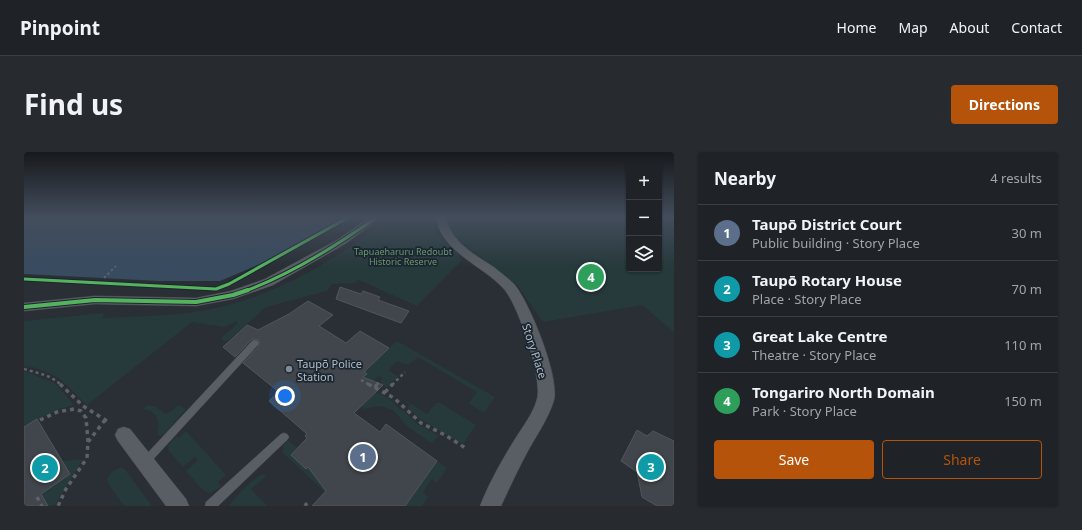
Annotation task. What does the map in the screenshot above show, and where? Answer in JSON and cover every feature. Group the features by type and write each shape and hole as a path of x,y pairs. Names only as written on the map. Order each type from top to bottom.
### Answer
{"street":[{"path":"24,307 95,300 196,302 233,295 269,282 341,242 353,234"},
{"name":"Story Place","path":"446,234 449,239 500,278 510,287 517,297 539,358 546,383 543,407 490,506"},
{"path":"24,299 68,302"},
{"path":"124,435 179,506"}],"lane":[{"path":"145,462 255,344"},
{"path":"210,506 284,437"}],"path":[{"path":"104,278 116,266"},
{"path":"24,369 42,374 57,381 84,407 106,421 88,443"},
{"path":"385,392 405,372"},
{"path":"361,380 394,398 420,423 445,435 467,450"},
{"path":"375,388 379,380"},
{"path":"80,410 84,407"},
{"path":"40,420 63,410 74,409 80,410 86,418 88,443 87,458 66,489 58,506"},
{"path":"37,497 42,506"}],"green space":[{"name":"Tapuaeharuru Redoubt Historic Reserve","path":"368,234 436,234 457,252 461,261 417,306 359,280 354,283 332,284 327,291 266,307 230,339 224,342 221,338 237,324 237,321 224,327 192,322 87,405 59,378 36,368 24,366 24,321 104,313 103,318 177,314 221,307 243,301 288,283 332,259"},
{"path":"451,234 626,234 626,272 662,272 662,234 674,234 674,332 642,305 543,322 517,285"},
{"path":"397,341 495,397 484,413 469,403 477,392 418,357 408,365 397,361 388,370 398,376 387,387 380,384 382,379 381,376 377,377 374,382 364,376 367,374 364,372"},
{"path":"24,371 55,383 74,405 48,414 24,427"},
{"path":"371,391 383,395 394,403 400,410 402,409 416,423 439,436 431,443 408,427 393,410 380,406 363,409 362,406 374,394"},
{"path":"404,399 427,414 436,403 440,403 476,425 463,444 420,419 407,406 410,405"},
{"path":"146,405 154,406 166,414 178,405 186,409 165,433 160,436 157,434 157,418 152,412 144,409"},
{"path":"186,431 226,475 218,482 222,486 210,493 203,490 186,471 198,460 195,457 183,467 168,450 169,444 177,436 179,438"},
{"path":"288,440 297,448 291,455 306,469 307,467 310,469 326,490 325,492 283,453 283,446"},
{"path":"83,459 55,505 48,506 41,494 70,474 62,461"},
{"path":"437,461 447,468 437,483 432,479 423,492 428,497 422,506 405,506"},
{"path":"122,467 152,506 124,506 109,485 107,479 113,471"},
{"path":"263,474 266,476 251,489 267,506 229,506 250,483"}],"water":[{"path":"24,234 318,234 267,261 220,281 159,281 24,274"}],"building":[{"path":"340,287 361,294 363,291 380,297 378,300 409,311 401,323 336,299"},
{"path":"308,301 333,315 319,326 346,343 360,331 389,348 364,372 367,374 363,377 383,385 354,413 380,432 386,424 437,461 405,506 312,506 326,491 308,467 306,469 291,455 307,438 305,436 307,434 269,401 279,392 243,363 259,346 259,340 251,340 235,357 223,347 247,325 258,330 289,314"},
{"path":"37,419 70,474 41,494 48,506 24,506 24,427"},
{"path":"637,430 647,436 653,431 674,441 674,506 657,506 642,497 637,472 621,461"}],"cycle path":[{"path":"24,279 216,289 229,284 319,234"},
{"path":"24,307 95,300 196,302 233,295 269,282 341,242 353,234"}],"place":[{"name":"Tongariro North Domain","path":"591,277"},
{"name":"Taupō Police Station","path":"289,369"},
{"name":"Taupō District Court","path":"363,457"},
{"name":"Great Lake Centre","path":"651,467"},
{"name":"Taupō Rotary House","path":"45,468"}]}
